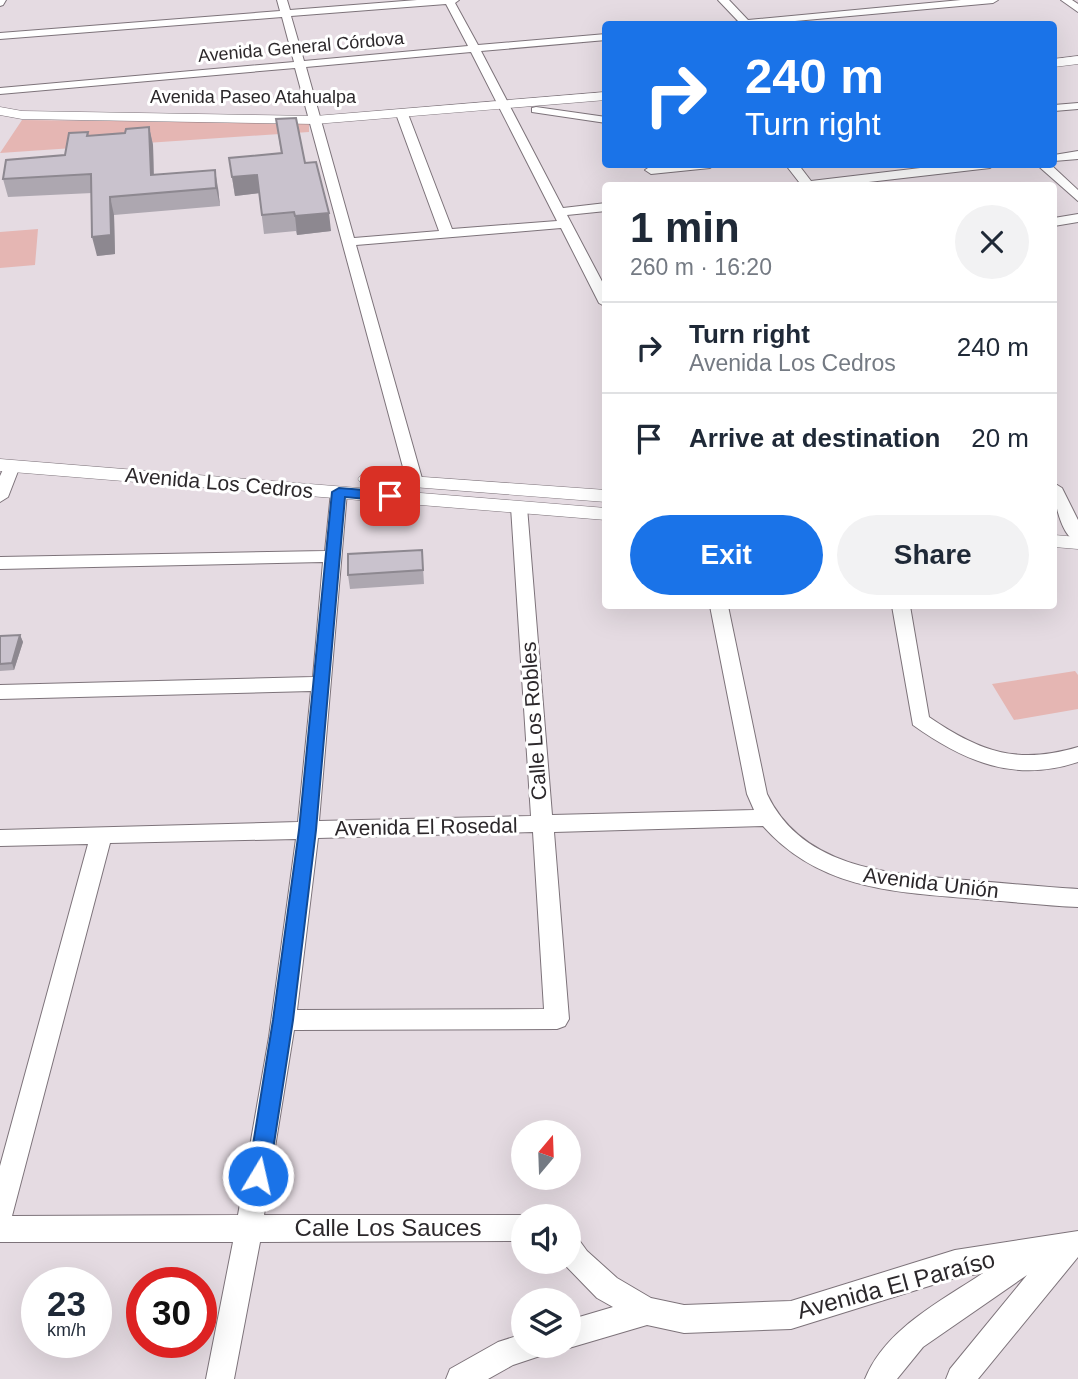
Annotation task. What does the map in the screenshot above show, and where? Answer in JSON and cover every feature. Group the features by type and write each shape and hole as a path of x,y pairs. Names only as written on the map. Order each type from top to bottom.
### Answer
{"street":[{"path":"449,0 602,296"},
{"path":"0,36 284,7 454,0"},
{"path":"723,0 740,21"},
{"path":"774,21 993,0"},
{"path":"1066,0 1078,9"},
{"path":"284,7 415,482"},
{"name":"Avenida General Córdova","path":"0,91 602,37"},
{"path":"1057,52 1078,50"},
{"path":"1057,62 1078,60"},
{"name":"Avenida Paseo Atahualpa","path":"0,111 22,115 314,120 602,96"},
{"name":"Avenida Paseo Atahualpa","path":"506,106 536,110 602,104"},
{"path":"1057,108 1078,106"},
{"path":"536,110 602,119"},
{"path":"402,114 447,234"},
{"path":"1057,158 1078,155"},
{"path":"831,180 950,168"},
{"path":"1046,168 1078,197"},
{"path":"348,242 447,234 561,218 602,207"},
{"path":"1057,222 1078,218"},
{"path":"588,270 602,268"},
{"path":"0,497 4,460"},
{"name":"Avenida Los Cedros","path":"4,460 415,482 602,496"},
{"name":"Avenida Los Cedros","path":"4,460 602,514"},
{"path":"220,1379 250,1228 283,1020 308,830 339,492"},
{"path":"1057,494 1078,537"},
{"name":"Calle Los Robles","path":"283,1020 557,1018 519,507"},
{"path":"1057,541 1078,543"},
{"path":"0,563 332,556"},
{"name":"Avenida Unión","path":"720,609 757,794 769,818 796,845 820,861 873,879 1078,898"},
{"path":"902,609 920,720 946,739 979,755 1015,764 1058,763 1078,754"},
{"path":"0,692 321,684"},
{"name":"Avenida El Rosedal","path":"0,838 769,818"},
{"path":"0,1214 100,836"},
{"name":"Calle Los Sauces","path":"0,1229 511,1228"},
{"path":"960,1379 1074,1245"},
{"name":"Avenida El Paraíso","path":"581,1265 607,1289 647,1311 684,1319 791,1315 955,1264 1074,1245"},
{"path":"879,1379 913,1337 1041,1250"},
{"path":"581,1330 647,1311"},
{"path":"460,1379 511,1351"}],"shaded area":[{"path":"22,120 309,123 309,132 0,153"},
{"path":"38,229 35,265 0,268 0,232"},
{"path":"1075,671 1078,675 1078,709 1014,720 992,684"}],"building":[{"path":"296,118 305,163 316,162 329,213 262,215 257,175 232,177 229,158 282,153 276,119"},
{"path":"149,127 151,175 215,170 216,188 110,197 111,235 92,237 91,174 3,179 6,160 65,155 69,133 88,132 87,136 125,133 126,129"},
{"path":"422,550 423,570 348,575 348,554"},
{"path":"20,635 12,663 0,664 0,636"}],"route":[{"path":"258,1176 283,1020 308,830 339,492 390,496"}]}
